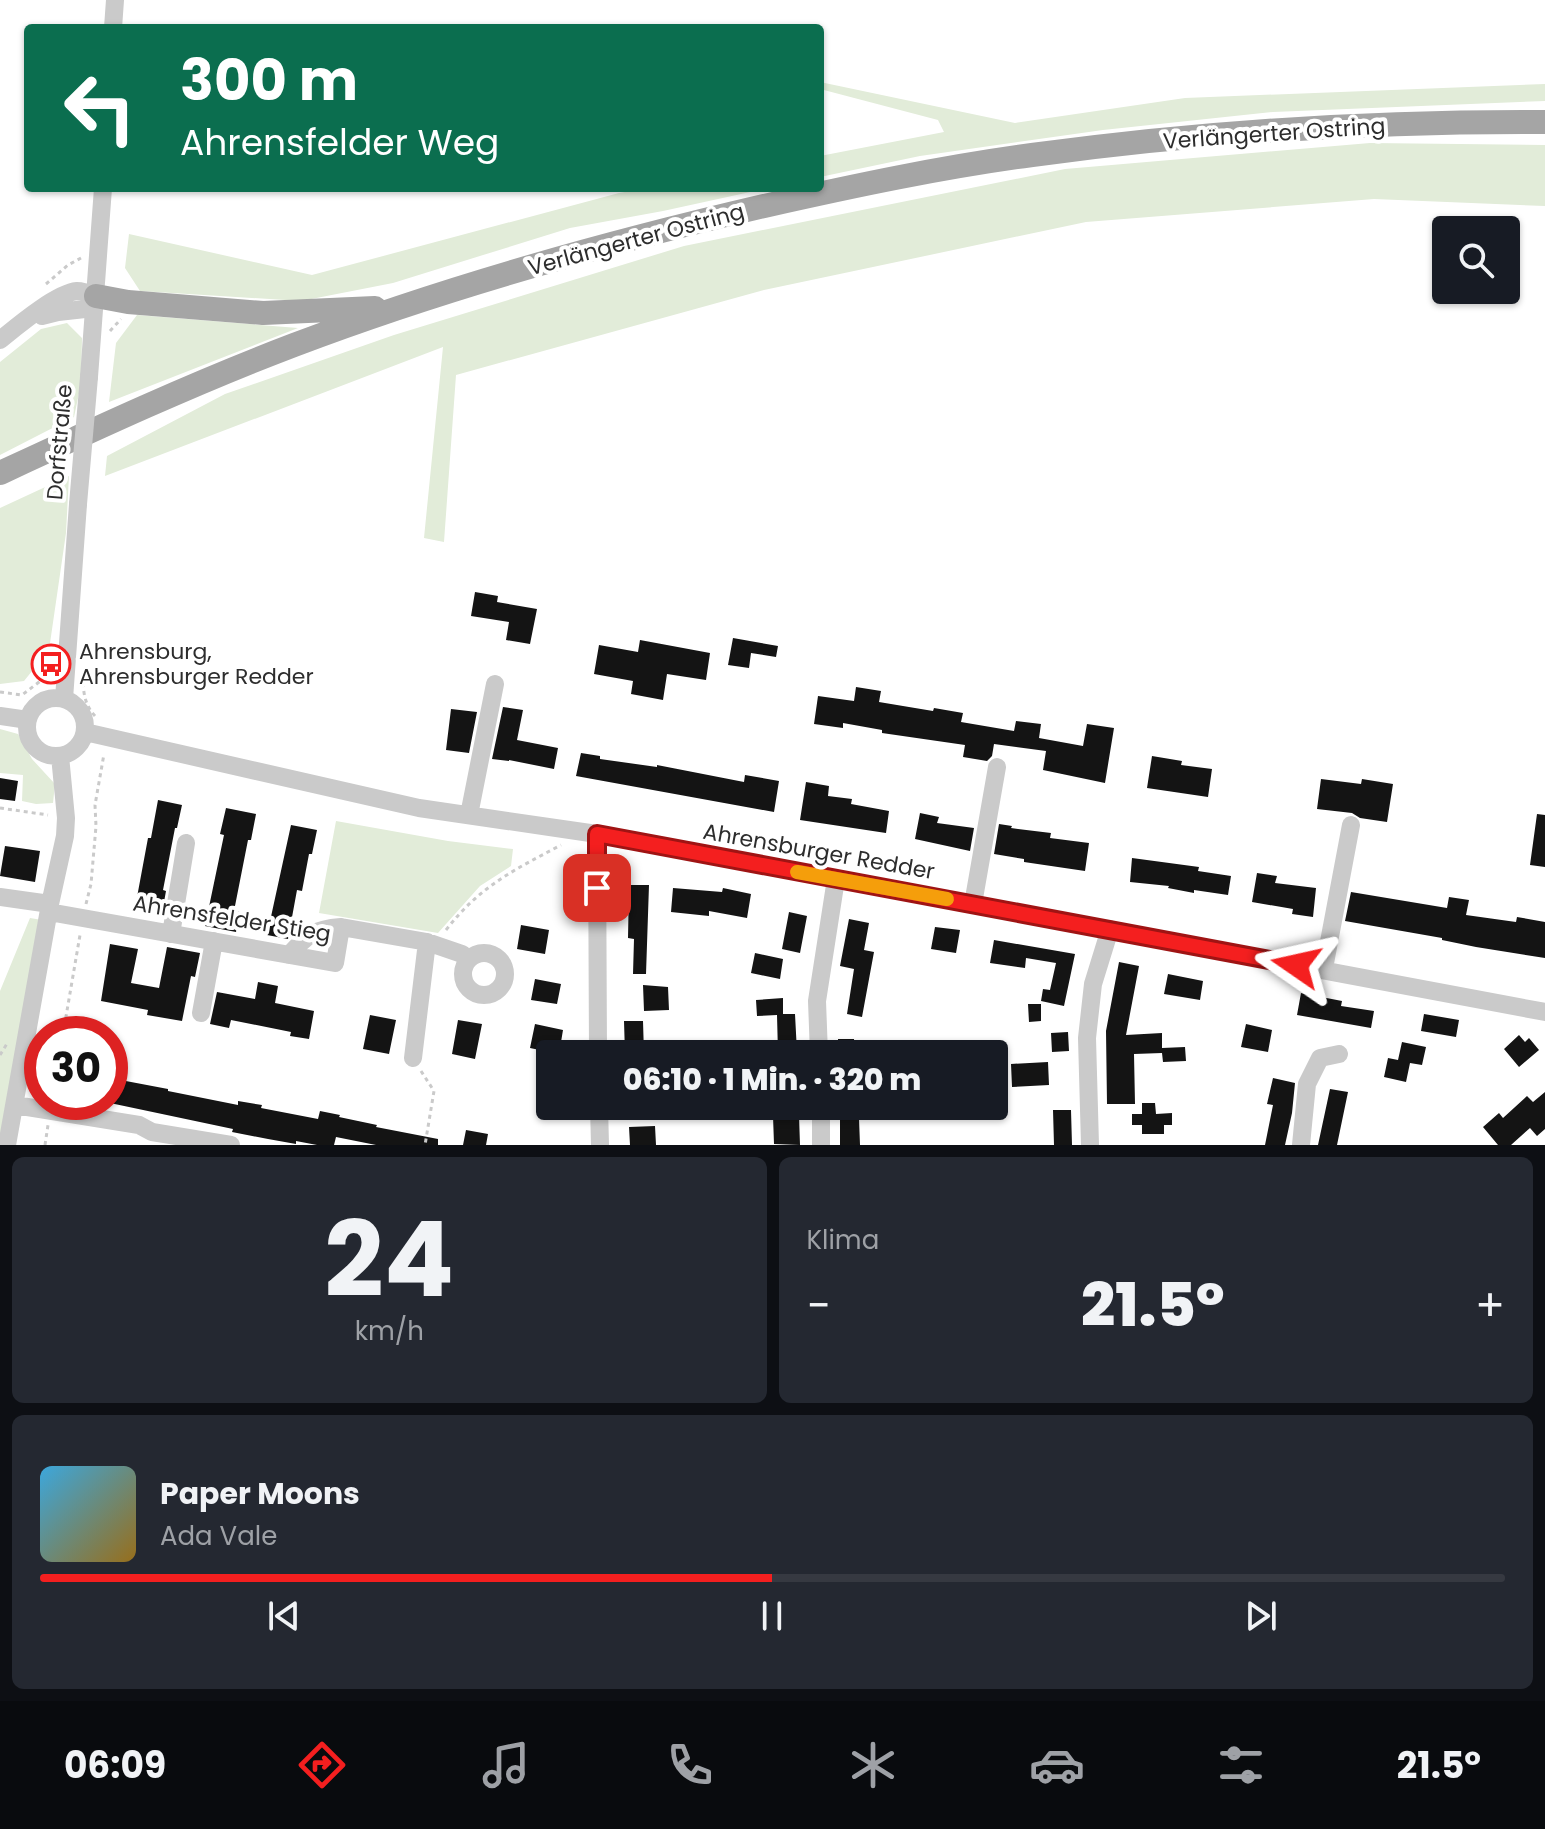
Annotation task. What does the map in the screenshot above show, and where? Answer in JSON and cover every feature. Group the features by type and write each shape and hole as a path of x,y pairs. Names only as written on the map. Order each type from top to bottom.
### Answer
{"main road":[{"name":"Verlängerter Ostring","path":"0,473 191,386 401,307 540,263 702,221 868,183 1002,160 1198,137 1438,122 1545,122"},
{"path":"95,302 263,313 401,307"}],"street":[{"path":"113,24 115,0"},
{"name":"Dorfstraße","path":"64,699 103,192"},
{"path":"0,340 24,320 78,291 95,302"},
{"path":"469,815 495,684"},
{"path":"52,698 64,699 78,708 85,732 82,741 69,753 51,756 34,747 27,730 28,720 41,702 52,698"},
{"path":"0,716 28,720"},
{"name":"Ahrensburger Redder","path":"85,732 419,808 597,834 1545,1012"},
{"path":"7,1145 49,908 65,836 60,756"},
{"path":"973,904 997,767"},
{"path":"1327,971 1325,963 1351,825"},
{"path":"597,834 598,1040"},
{"path":"171,934 186,843"},
{"path":"818,1040 817,1001 836,879"},
{"name":"Ahrensfelder Stieg","path":"0,897 83,918 335,963 341,927 433,945 462,954 468,959"},
{"path":"289,955 306,936 322,929 341,927"},
{"path":"1090,1145 1087,1038 1093,984 1110,929"},
{"path":"201,1013 214,941"},
{"path":"413,1058 433,945"},
{"path":"1301,1145 1307,1084 1320,1058 1339,1054"},
{"path":"15,1105 139,1125 151,1139 231,1145"},
{"path":"599,1120 600,1145"},
{"path":"821,1120 821,1145"}],"path":[{"path":"0,692 22,695 47,676 66,678"},
{"path":"66,1016 91,884 95,805 107,738"},
{"path":"0,808 66,818"},
{"path":"433,945 485,889 568,841"},
{"path":"413,1058 434,1091 425,1145"}],"green space":[{"path":"824,83 1015,123 1185,98 1545,84 1545,101 1273,112 1103,130 920,156 824,176 824,155 944,132 938,120 824,90"},
{"path":"1370,143 1545,145 1545,206 1374,199 1086,222 764,290 456,375 444,542 424,538 443,347 105,476 107,456 225,394 394,335 684,246 1065,169"},
{"path":"751,192 570,228 393,283 301,301 140,291 125,268 129,234 312,275 619,193"},
{"path":"137,315 298,328 109,402 116,343"},
{"path":"67,323 82,338 81,384 74,417 0,455 0,362 41,329"},
{"path":"69,476 66,533 49,650 24,681 0,684 0,508"},
{"path":"0,729 18,734 32,759 55,784 53,803 22,801 23,775 0,773"},
{"path":"336,821 513,849 511,866 480,886 438,933 319,913"},
{"path":"30,918 42,920 0,1145 0,991"}],"building":[{"path":"475,592 498,596 497,602 537,609 530,644 506,640 509,622 471,616"},
{"path":"733,638 778,646 776,657 751,653 749,668 728,665"},
{"path":"640,640 710,653 706,680 667,674 663,700 631,694 633,681 594,674 599,645 638,652"},
{"path":"856,687 881,691 879,702 963,713 961,722 1014,731 1016,721 1041,724 1039,738 1083,746 1087,724 1114,728 1105,783 1043,770 1046,751 994,744 992,756 987,761 963,757 965,745 882,733 882,730 843,723 843,728 814,724 818,696 854,701"},
{"path":"503,707 523,710 517,740 558,748 554,769 492,759"},
{"path":"451,709 477,712 469,753 446,750"},
{"path":"581,753 600,756 600,759 657,765 744,782 745,775 779,781 774,812 576,776"},
{"path":"1152,756 1182,761 1181,765 1212,769 1208,797 1147,788"},
{"path":"0,778 18,781 15,801 0,799"},
{"path":"1321,779 1361,784 1362,779 1393,784 1387,822 1360,818 1352,813 1317,809"},
{"path":"806,782 829,786 828,796 852,799 851,804 889,811 886,833 800,820"},
{"path":"158,800 182,805 163,890 166,891 162,913 135,908"},
{"path":"226,808 256,814 234,911 240,912 236,932 205,926 224,835 220,834"},
{"path":"920,813 939,817 937,823 974,828 970,851 915,839"},
{"path":"1537,814 1545,815 1545,867 1530,865"},
{"path":"999,824 1051,833 1050,838 1089,843 1085,871 994,854"},
{"path":"291,825 317,830 302,891 297,890 288,939 267,935"},
{"path":"5,846 40,851 35,882 0,876"},
{"path":"1132,858 1199,867 1198,871 1231,876 1228,895 1194,890 1194,893 1169,886 1130,882"},
{"path":"1257,873 1277,876 1275,883 1316,888 1313,917 1292,914 1293,909 1252,902"},
{"path":"629,885 649,885 646,974 633,974 634,939 628,938"},
{"path":"673,888 722,892 723,888 751,894 747,918 709,911 709,916 671,912"},
{"path":"1351,892 1447,908 1449,897 1469,900 1466,915 1516,922 1517,917 1545,922 1545,958 1345,921"},
{"path":"789,912 807,916 800,953 782,949"},
{"path":"849,919 869,923 864,950 874,952 862,1017 847,1014 854,969 840,966"},
{"path":"521,925 549,930 545,954 517,949"},
{"path":"935,927 960,930 956,953 931,949"},
{"path":"994,940 1075,954 1064,1006 1041,1001 1043,989 1050,990 1056,963 1026,958 1025,968 990,963"},
{"path":"110,944 138,949 131,983 159,988 167,947 200,953 195,977 191,976 182,1021 147,1015 148,1010 101,1001"},
{"path":"755,953 783,959 780,979 751,973"},
{"path":"1119,962 1139,966 1126,1035 1162,1033 1162,1048 1185,1047 1186,1061 1163,1062 1162,1053 1134,1054 1135,1104 1107,1104 1106,1031"},
{"path":"1168,974 1203,981 1200,1000 1164,994"},
{"path":"535,979 561,984 557,1004 531,1000"},
{"path":"258,982 278,986 275,1003 314,1011 309,1039 290,1036 291,1032 231,1020 229,1028 210,1024 217,992 255,999"},
{"path":"643,985 668,987 669,1010 644,1011"},
{"path":"1301,993 1342,1001 1341,1006 1374,1011 1371,1028 1297,1015"},
{"path":"783,998 783,1014 795,1014 796,1040 778,1040 777,1015 757,1016 756,1000"},
{"path":"1028,1004 1041,1004 1041,1021 1029,1022"},
{"path":"1424,1014 1459,1020 1456,1037 1421,1031"},
{"path":"370,1015 396,1020 389,1054 363,1049"},
{"path":"458,1020 482,1024 475,1059 452,1054"},
{"path":"624,1021 643,1021 644,1040 625,1040"},
{"path":"535,1024 563,1030 561,1040 536,1040 536,1049 530,1048"},
{"path":"1246,1024 1272,1030 1268,1052 1241,1047"},
{"path":"1068,1032 1069,1051 1052,1052 1051,1033"},
{"path":"1519,1035 1525,1042 1529,1038 1539,1050 1519,1067 1504,1049"},
{"path":"1402,1042 1426,1047 1422,1065 1410,1063 1406,1082 1384,1077 1388,1058 1398,1060"},
{"path":"1048,1062 1049,1085 1012,1087 1011,1064"},
{"path":"1273,1078 1295,1083 1285,1145 1265,1145 1273,1105 1267,1104"},
{"path":"128,1081 238,1105 238,1101 262,1105 261,1108 318,1119 320,1111 340,1115 376,1127 438,1139 438,1145 376,1145 336,1137 334,1145 296,1141 296,1144 232,1132 233,1129 128,1107"},
{"path":"1330,1089 1348,1092 1337,1145 1318,1145"},
{"path":"1545,1092 1545,1129 1537,1136 1530,1128 1511,1145 1498,1145 1483,1127 1499,1113 1503,1118 1527,1096 1533,1102"},
{"path":"1142,1103 1155,1103 1156,1114 1172,1113 1172,1125 1164,1125 1164,1134 1142,1134 1142,1125 1132,1125 1132,1114 1142,1114"},
{"path":"1053,1110 1071,1110 1072,1145 1054,1145"},
{"path":"773,1120 799,1120 800,1145 774,1144"},
{"path":"840,1120 859,1120 860,1145 840,1145"},
{"path":"655,1126 656,1145 630,1145 629,1127"},
{"path":"466,1130 488,1134 486,1145 463,1145"}],"slow traffic":[{"path":"797,872 947,899"}],"place":[{"name":"Ahrensburg, Ahrensburger Redder","path":"51,664"}],"route":[{"path":"597,888 597,834 1296,965"}]}
